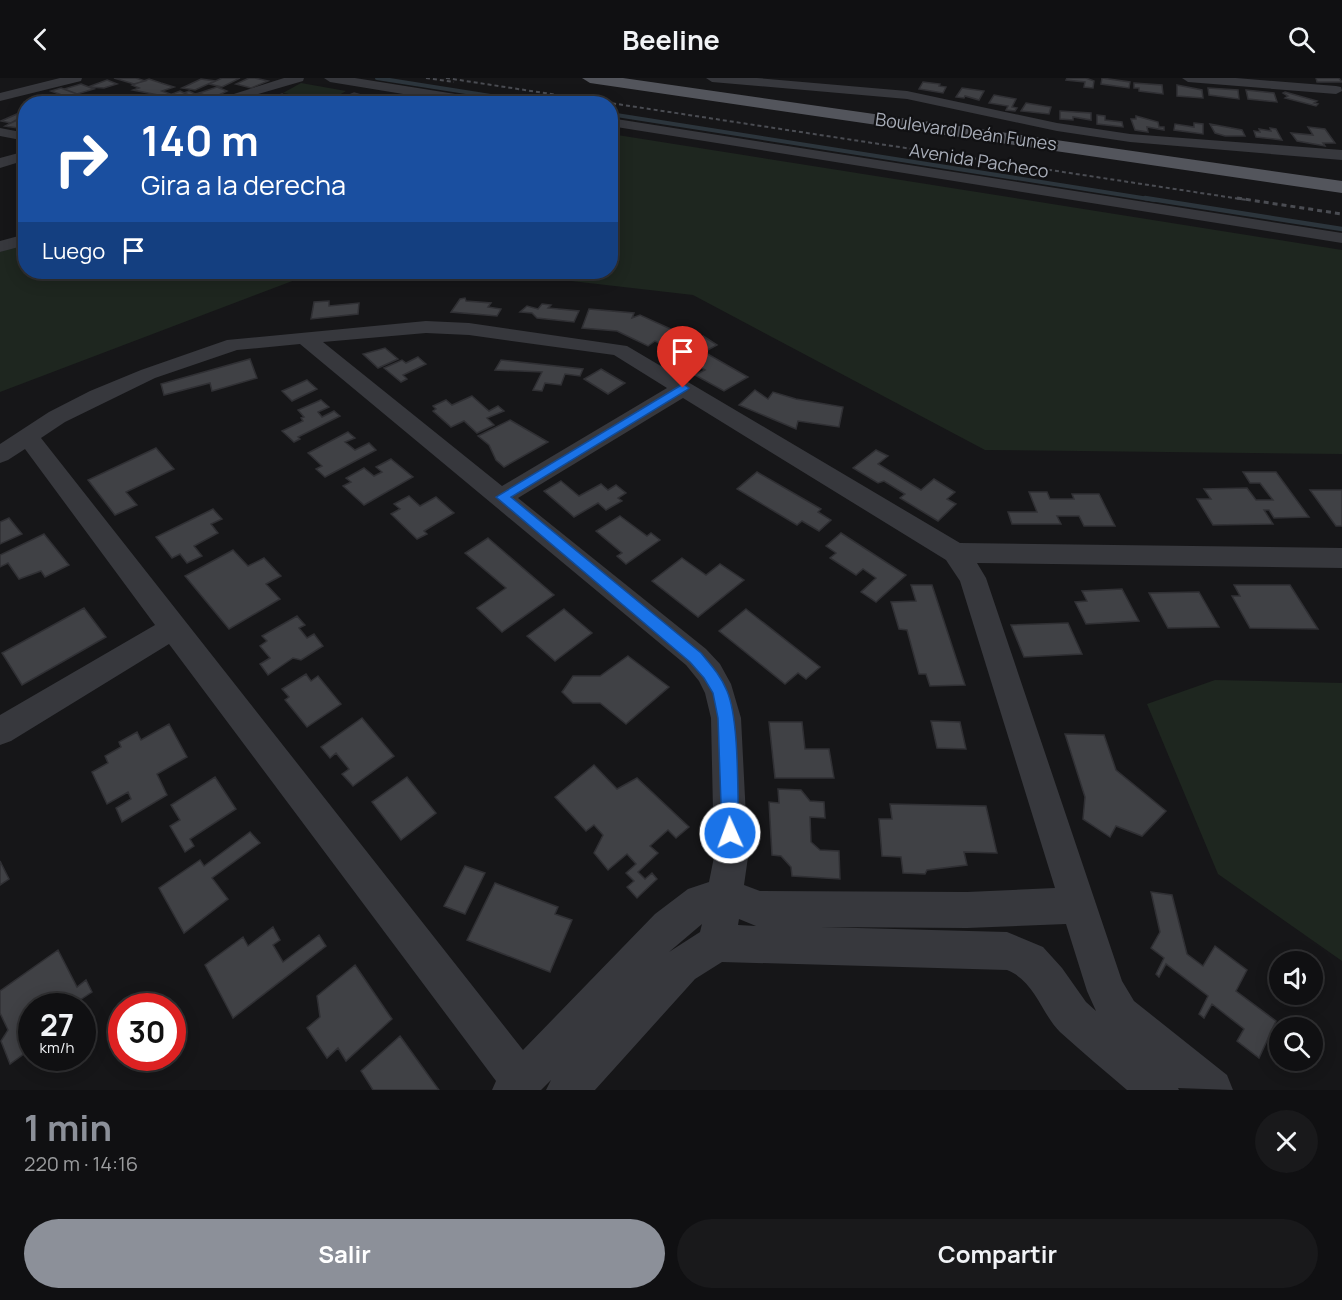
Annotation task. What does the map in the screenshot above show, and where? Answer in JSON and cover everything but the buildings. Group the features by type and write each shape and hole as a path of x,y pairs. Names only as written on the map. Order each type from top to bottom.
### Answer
{"main road":[{"name":"Boulevard Deán Funes","path":"590,78 1342,187"},
{"name":"Boulevard Deán Funes","path":"622,78 1342,182"}],"street":[{"path":"0,97 76,78"},
{"path":"236,96 298,78"},
{"path":"330,78 445,96"},
{"path":"712,78 892,93 1102,134 1186,144 1342,155"},
{"path":"892,93 901,78"},
{"path":"1188,78 1339,91 1342,107"},
{"name":"Avenida Pacheco","path":"618,123 1342,238"},
{"path":"0,132 18,135"},
{"path":"0,163 18,158"},
{"path":"0,247 18,241"},
{"path":"0,455 27,435 98,396 202,353 234,344 447,327 620,350 955,553 973,578 1095,960 1112,1000 1120,1015 1212,1090"},
{"path":"304,337 696,657 710,674 720,693 726,718 731,856 717,943"},
{"path":"502,497 683,388"},
{"path":"27,435 517,1086 668,927 701,902 724,896 760,909 967,910 1078,905"},
{"path":"955,553 1342,558"},
{"path":"0,731 173,628"},
{"path":"567,1090 682,966 717,943 1007,951 1030,960 1078,1020 1158,1090"},
{"path":"1078,1020 1112,1000"}],"shaded area":[{"path":"301,83 346,91 338,96 300,96 283,93"},
{"path":"618,135 1342,250 1342,454 985,450 693,295 553,279 618,279"},
{"path":"18,246 18,279 309,279 295,280 0,392 0,252"},
{"path":"1215,680 1342,683 1342,961 1218,874 1147,704"}],"waterway":[{"path":"377,78 491,96"},
{"path":"618,115 1155,200"},
{"path":"1145,198 1342,229"}],"railway":[{"path":"426,78 454,82"},
{"path":"446,78 564,96"},
{"path":"618,104 1247,200"},
{"path":"1237,198 1342,214"}],"route":[{"path":"683,388 502,497 696,657 710,674 720,693 726,718 730,833"}]}
